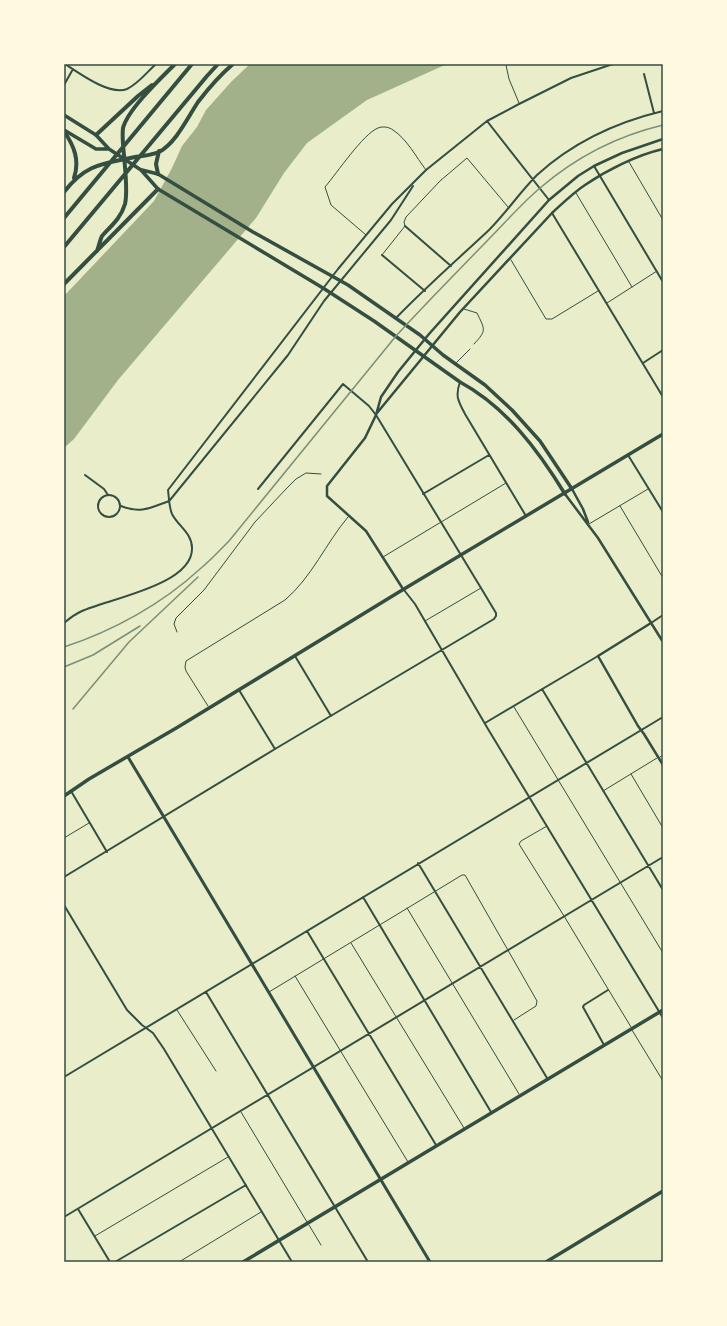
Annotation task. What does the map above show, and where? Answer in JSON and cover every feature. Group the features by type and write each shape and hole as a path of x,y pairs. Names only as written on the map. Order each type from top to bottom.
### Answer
{"highway":[{"path":"97,251 101,238 112,227 125,204 122,135 129,114 175,64"},
{"path":"64,218 99,178 192,64"},
{"path":"64,246 218,64"},
{"path":"74,178 89,169 102,164 159,152 168,145 204,95 233,64"},
{"path":"96,135 138,96 159,80"},
{"path":"64,130 76,153 78,162 74,178 64,192"},
{"path":"158,174 156,164 159,152"},
{"path":"64,284 158,188"}],"main road":[{"path":"64,115 96,135 109,149 141,170 158,188 331,293 485,398 512,423 536,450 550,469 565,494"},
{"path":"64,130 96,149 109,149"},
{"path":"141,170 158,174 253,232 341,281 425,339 492,391 529,428 553,459 572,489"},
{"path":"64,796 663,434"},
{"path":"128,757 430,1262"},
{"path":"243,1262 661,1011"},
{"path":"546,1262 663,1192"}],"street":[{"path":"65,64 112,90 127,89 156,64"},
{"path":"120,505 136,510 143,510 150,509 169,501 288,355 313,316 391,220 415,183 426,170 488,121 571,78 613,64"},
{"path":"64,85 73,69"},
{"path":"644,74 654,113"},
{"path":"396,318 490,228 533,179 564,154 610,128 663,111"},
{"path":"488,121 549,200"},
{"path":"663,139 622,153 594,166 578,176 549,200 425,339 383,392 376,415 365,438 332,479 327,486 326,492 329,498 366,531 404,590 415,604 485,723 661,1011 663,1018"},
{"path":"376,415 463,309 511,259 552,213 574,192 628,161 662,149 663,153"},
{"path":"594,166 663,281"},
{"path":"64,623 81,611 149,589 176,574 185,567 191,558 192,543 172,514 168,490 332,276 392,204 415,183"},
{"path":"552,213 663,397"},
{"path":"405,226 451,266"},
{"path":"382,255 425,291"},
{"path":"642,363 663,350"},
{"path":"460,382 457,398 526,517"},
{"path":"64,877 108,852 275,749 494,619 496,616 496,613 376,415 369,406 343,384 258,489"},
{"path":"423,494 489,455"},
{"path":"628,455 663,512"},
{"path":"86,475 104,489 108,495"},
{"path":"572,489 583,508 589,524"},
{"path":"565,494 589,524 663,642"},
{"path":"108,495 116,497 120,505 120,509 116,514 109,516 103,515 99,510 99,503 102,498 108,495"},
{"path":"485,723 542,689 548,687 663,614"},
{"path":"295,656 331,716"},
{"path":"598,656 663,765"},
{"path":"542,689 663,890"},
{"path":"239,690 275,749"},
{"path":"64,1077 663,717"},
{"path":"71,791 108,852"},
{"path":"64,1217 663,857"},
{"path":"418,864 548,1080"},
{"path":"363,897 492,1113"},
{"path":"64,905 127,1010 153,1033 159,1042 292,1262"},
{"path":"307,931 437,1146"},
{"path":"604,1046 583,1007 608,990"},
{"path":"206,992 368,1262"},
{"path":"115,1262 246,1185"},
{"path":"78,1209 110,1262"}],"lane":[{"path":"506,65 509,78 519,104"},
{"path":"367,235 331,205 325,186 366,137 380,127 393,130 404,140 426,170"},
{"path":"382,255 405,226 404,222 406,217 440,181 467,158 509,208"},
{"path":"628,161 663,220"},
{"path":"574,192 632,287"},
{"path":"511,259 546,318 552,319 599,290"},
{"path":"607,303 657,271"},
{"path":"463,309 477,313 484,328 483,334 474,344"},
{"path":"455,363 470,349"},
{"path":"177,632 174,624 176,618 204,590 255,522 296,479 306,473 321,474"},
{"path":"383,557 506,483"},
{"path":"589,524 649,488"},
{"path":"620,506 663,578"},
{"path":"209,708 187,673 185,667 186,662 286,600 317,562 335,532 349,516"},
{"path":"425,621 481,588"},
{"path":"514,706 663,954"},
{"path":"603,791 663,755"},
{"path":"631,774 663,828"},
{"path":"64,838 90,822"},
{"path":"547,825 520,841 519,844 663,1081"},
{"path":"268,992 434,891 462,875 465,875 537,1001 536,1006 513,1020"},
{"path":"407,908 521,1096"},
{"path":"351,942 465,1130"},
{"path":"295,976 409,1163"},
{"path":"177,1009 216,1071"},
{"path":"241,1111 321,1245"},
{"path":"95,1237 229,1157"},
{"path":"179,1262 262,1212"}],"shaded area":[{"path":"250,64 447,64 367,100 307,143 284,173 256,218 118,380 74,439 64,448 64,296 154,201 182,146 197,127 206,110 232,81"}],"railway":[{"path":"64,647 119,625 153,605 170,594 211,559 229,541 396,336 429,300 533,194 568,167 598,149 629,135 663,125"},
{"path":"73,709 129,642 198,577"},
{"path":"64,667 93,655 140,626"}]}
